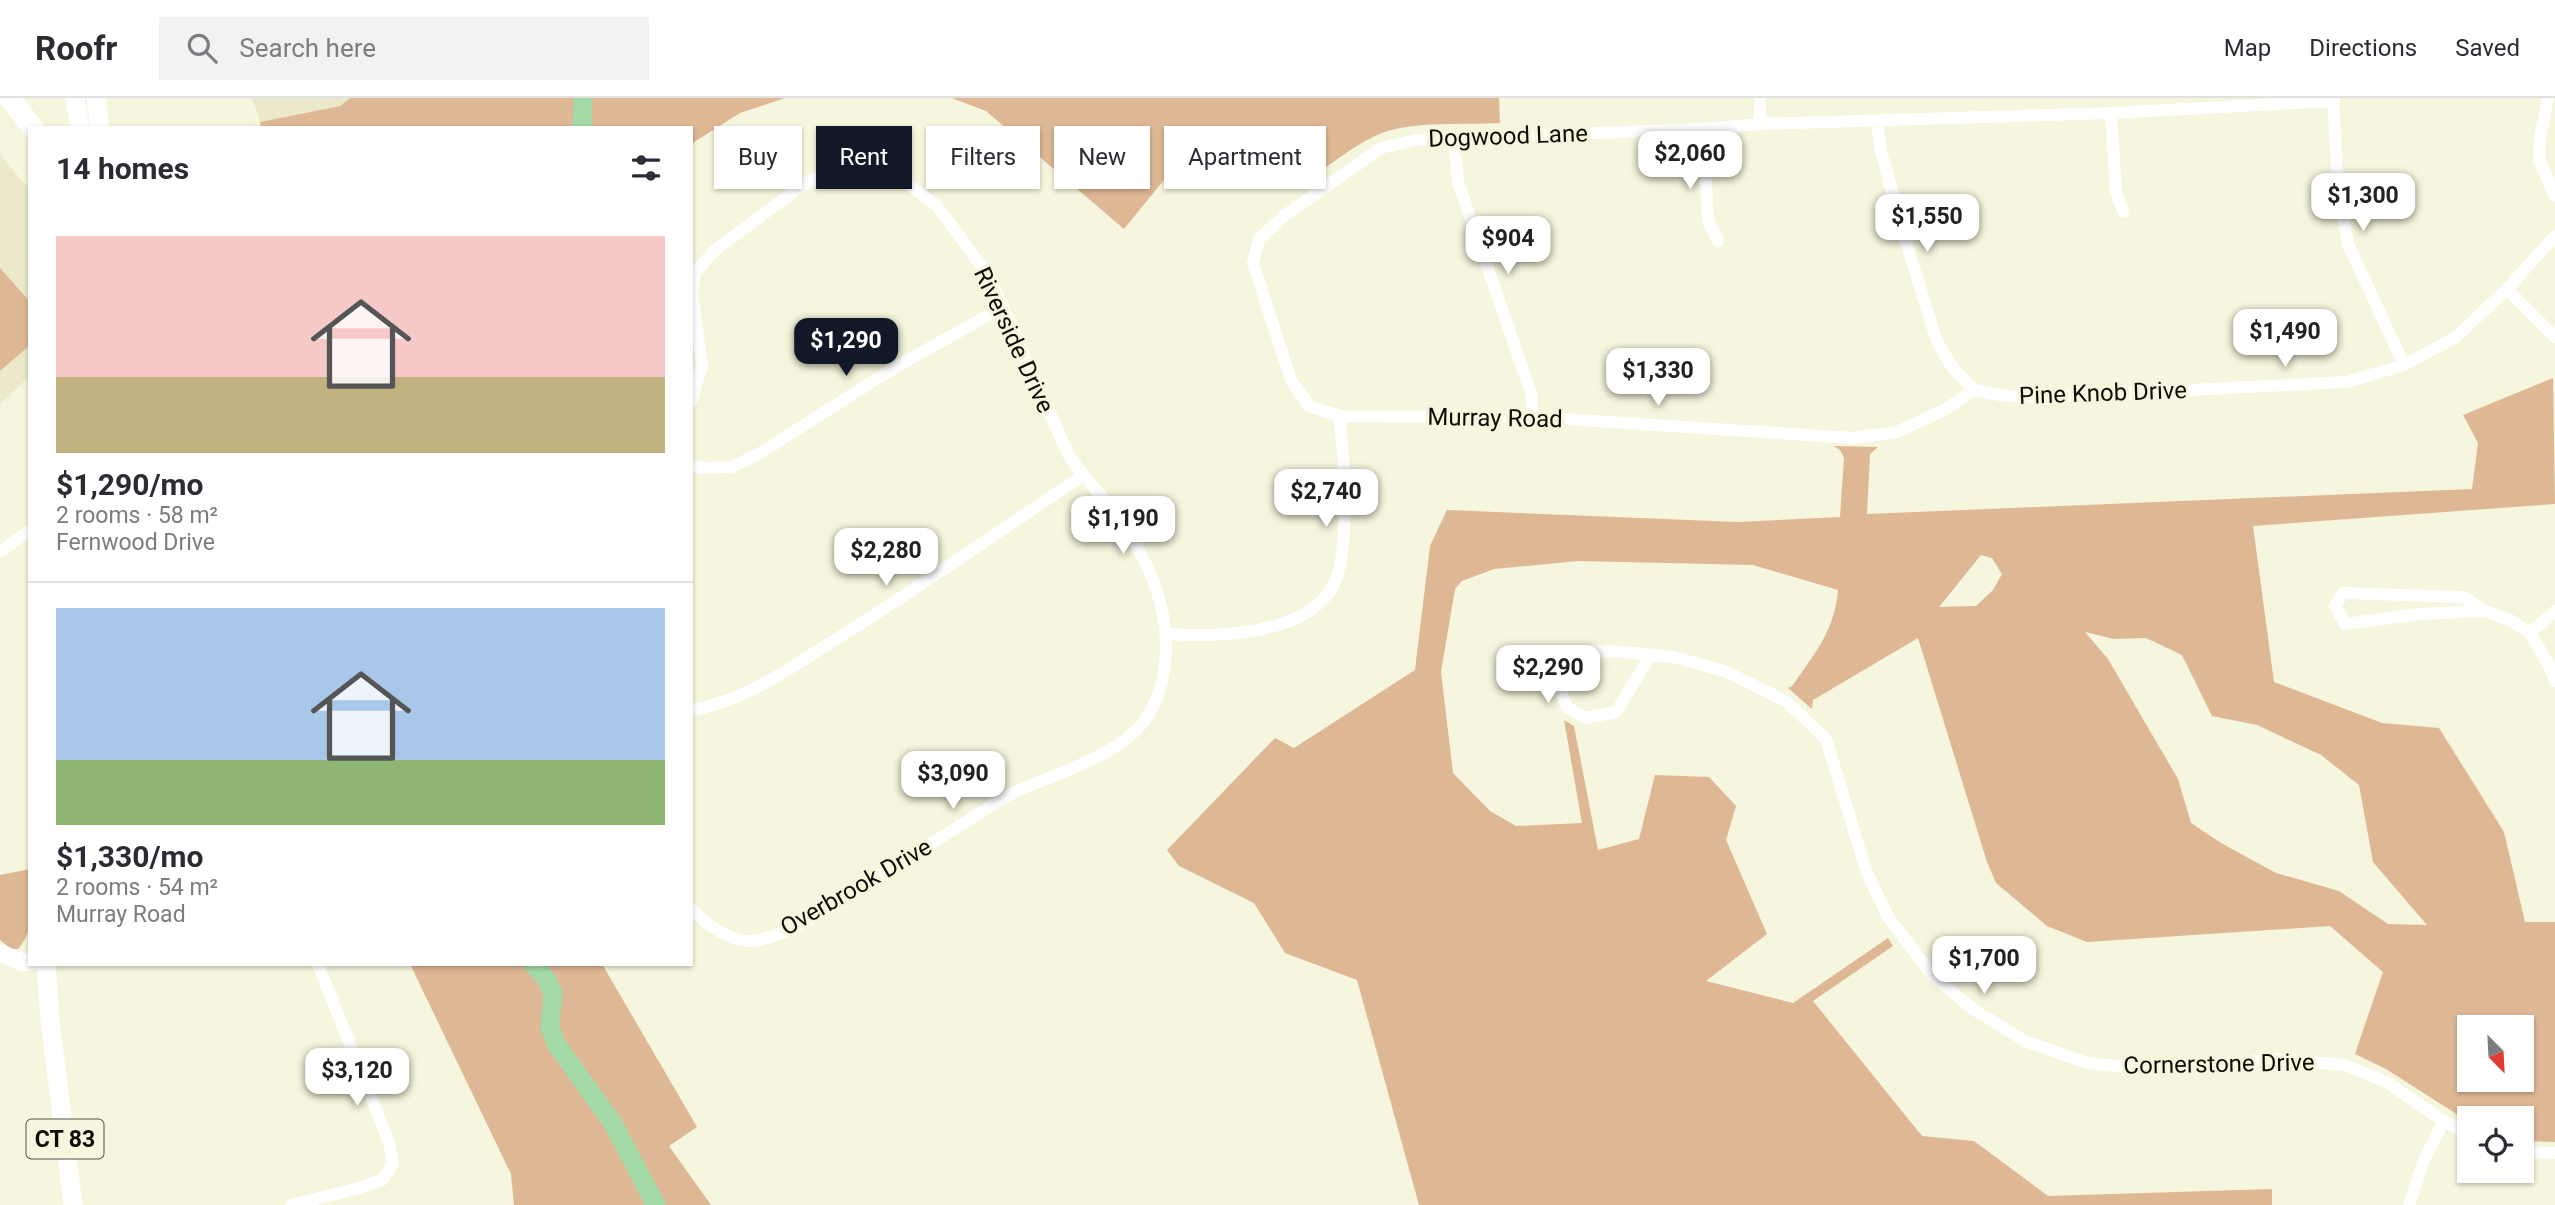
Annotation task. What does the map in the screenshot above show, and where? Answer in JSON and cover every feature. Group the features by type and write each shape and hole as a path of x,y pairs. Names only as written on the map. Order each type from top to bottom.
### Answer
{"highway":[{"path":"10,98 31,126"}],"main road":[{"path":"75,98 80,126"},
{"path":"96,98 100,126"},
{"name":"CT 83","path":"46,966 50,1020 73,1205"}],"street":[{"path":"1760,98 1760,124"},
{"path":"2548,98 2539,159 2555,195"},
{"path":"2334,100 2337,187 2348,244 2404,365"},
{"name":"Dogwood Lane","path":"1339,416 1309,405 1291,380 1253,263 1259,239 1284,216 1381,148 1416,140 1703,129 1760,124 2111,113 2334,100"},
{"path":"2111,113 2116,192 2123,211"},
{"path":"1877,122 1881,151 1937,342 1953,368 1974,390"},
{"path":"1703,129 1708,222 1718,241"},
{"path":"1454,139 1458,182 1531,393 1533,417"},
{"name":"Riverside Drive","path":"693,288 695,273 714,251 807,182 840,171 878,172 909,185 937,206 989,276 1069,456 1082,476"},
{"name":"Pine Knob Drive","path":"1974,390 2005,396 2050,397 2347,382 2404,365 2456,337 2507,289 2555,236"},
{"path":"2507,289 2555,337"},
{"name":"Riverside Drive","path":"693,302 702,365 693,395"},
{"path":"693,466 731,467 757,454 894,368 1003,307"},
{"name":"Murray Road","path":"1339,416 1533,417 1852,438 1897,432 1944,410 1974,390"},
{"path":"1167,634 1196,636 1276,627 1313,609 1333,586 1340,564 1344,521 1343,452 1339,416"},
{"path":"693,709 715,706 751,692 897,601 1082,476"},
{"name":"Overbrook Drive","path":"693,910 727,935 748,941 783,933 1006,797 1106,751 1131,735 1154,706 1164,672 1167,634 1158,595 1144,558 1111,508 1082,476"},
{"path":"0,552 28,531"},
{"path":"2485,611 2421,614 2345,624 2335,606 2343,593 2463,597 2530,633 2548,663 2555,681"},
{"path":"2530,633 2555,611"},
{"name":"Cornerstone Drive","path":"1650,656 1616,712 1586,718 1567,707 1557,682 1565,663 1582,651 1674,657 1727,672 1787,702 1826,738 1867,873 1888,917 1933,976 1973,1009 2025,1041 2087,1063 2155,1070 2278,1059 2344,1065 2386,1082 2457,1128"},
{"path":"0,953 28,962"},
{"path":"291,1205 382,1180 393,1164 389,1142 319,966"},
{"path":"2409,1205 2424,1160 2444,1121"},
{"path":"2534,1152 2555,1153"}],"shaded area":[{"path":"252,98 350,98 340,106 260,122"},
{"path":"350,98 785,98 740,113 719,126 714,126 714,129 693,143 693,126 261,126 260,122 340,106"},
{"path":"952,98 1499,98 1500,123 1424,125 1394,129 1371,138 1326,167 1326,126 1164,126 1164,180 1124,229 1077,189 1150,189 1150,126 1054,126 1054,169 1040,157 1040,126 1004,126 986,111"},
{"path":"0,155 28,188 28,378 0,404"},
{"path":"0,268 28,300 28,347 0,371"},
{"path":"2553,378 2555,504 2253,526 2274,682 2382,723 2439,728 2504,832 2525,922 2555,922 2555,1142 2534,1141 2534,1106 2457,1106 2457,1114 2386,1069 2355,1054 2383,972 2330,926 2087,942 2047,926 1996,883 1987,862 1918,638 1813,700 1812,709 1788,688 1808,664 1828,630 1838,590 1753,565 1578,561 1494,569 1462,581 1455,589 1441,672 1453,773 1490,811 1516,826 1582,823 1564,720 1574,726 1598,850 1639,839 1655,775 1709,777 1736,806 1726,840 1767,934 1706,981 1793,1003 1888,938 1893,946 1813,1001 1922,1136 1974,1141 2048,1196 2272,1189 2272,1205 1419,1205 1357,980 1285,953 1254,903 1179,866 1167,850 1275,738 1294,748 1415,670 1430,546 1447,510 1737,522 1840,517 1844,458 1834,446 1878,447 1870,454 1867,514 2472,489 2478,443 2463,415","holes":["1981,555 1992,558 2002,574 1993,590 1976,606 1939,607","2085,632 2114,639 2146,638 2182,655 2212,716 2257,725 2321,755 2359,785 2373,862 2427,925 2388,924 2339,891 2276,873 2191,823 2178,779 2108,659"]},
{"path":"28,869 28,932 18,949 11,949 0,940 0,875"},
{"path":"411,966 603,966 697,1127 669,1146 711,1205 514,1205 511,1174"}],"waterway":[{"path":"582,126 583,98"},
{"path":"535,966 553,993 550,1027 556,1044 612,1122 656,1205"}]}
